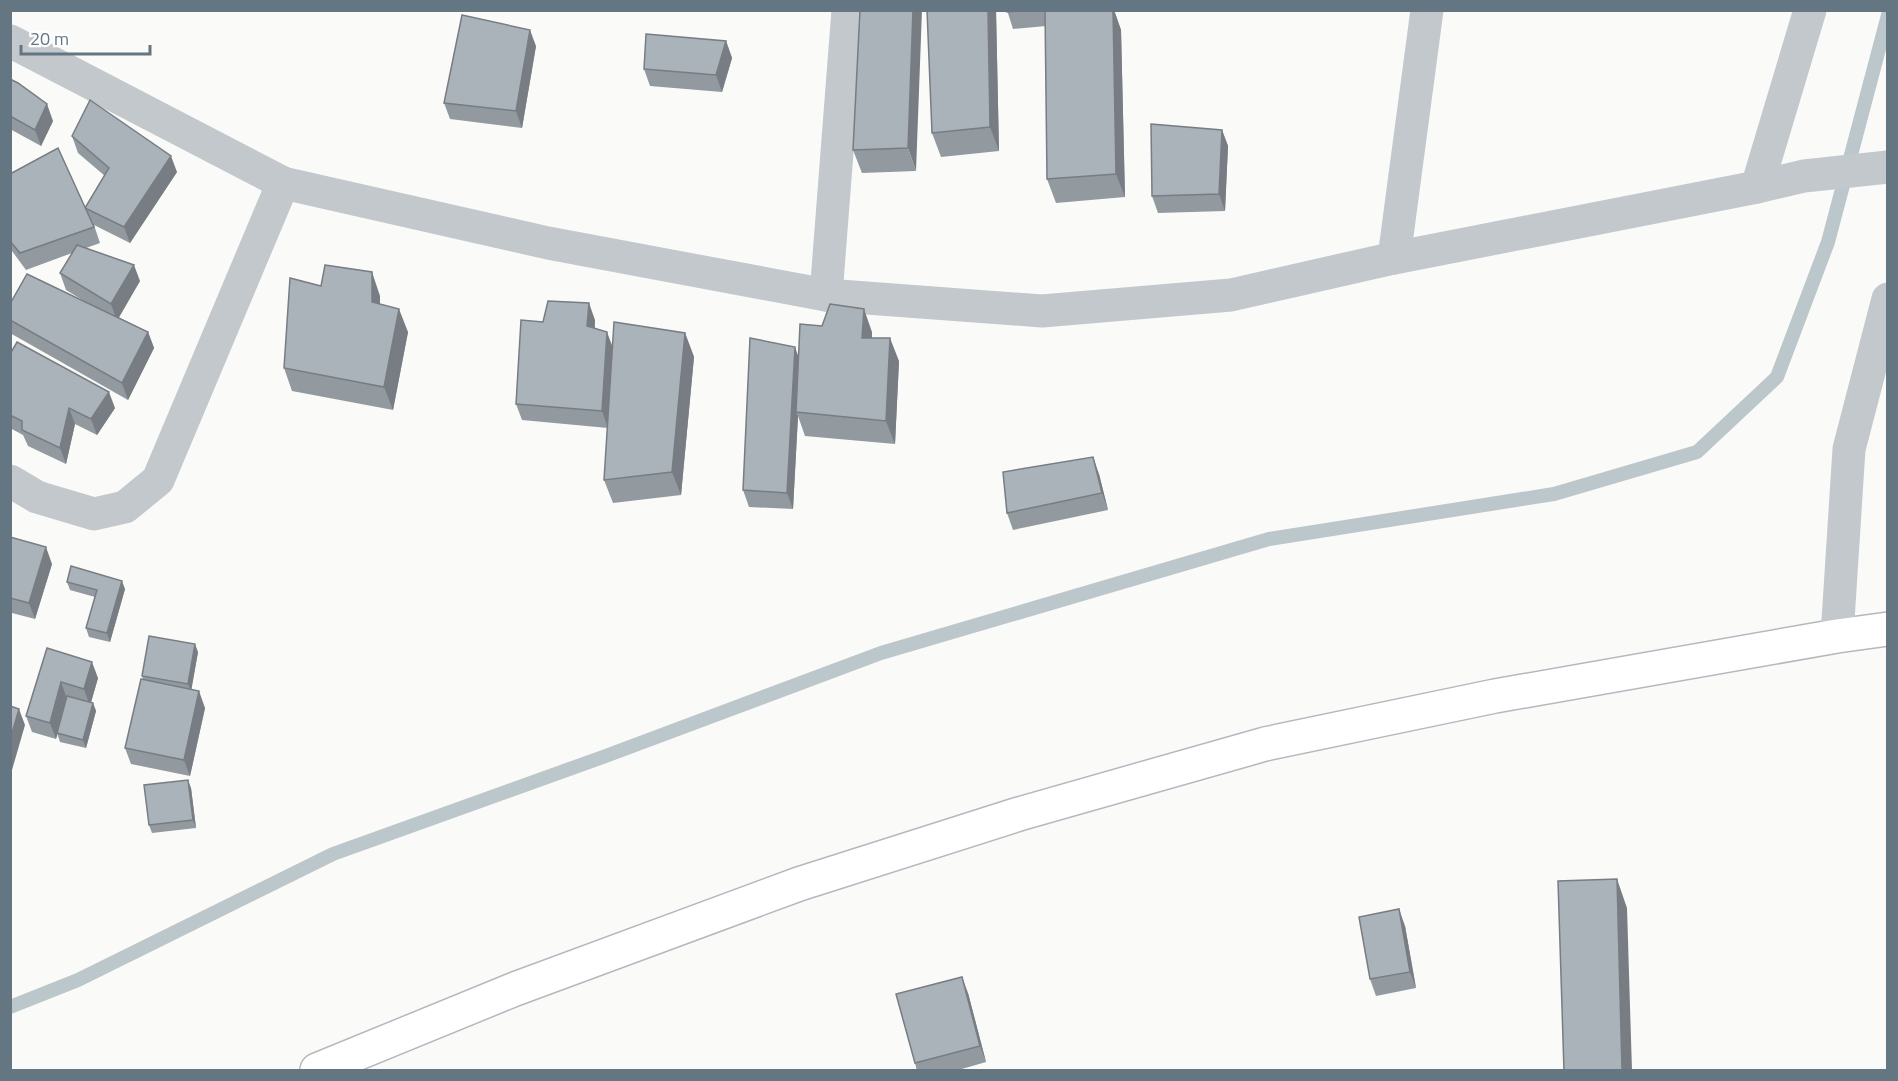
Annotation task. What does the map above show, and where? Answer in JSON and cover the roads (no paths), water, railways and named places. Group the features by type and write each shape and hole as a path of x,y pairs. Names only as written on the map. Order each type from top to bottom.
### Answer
{"highway":[{"path":"317,1071 515,989 799,884 1019,813 1265,744 1495,696 1887,629"}],"street":[{"path":"826,296 848,10"},
{"path":"1394,258 1427,10"},
{"path":"1757,187 1810,10"},
{"path":"10,41 283,183 548,243 826,296 1042,311 1231,295 1394,258 1804,176 1872,168"},
{"path":"10,481 37,497 94,514 125,507 158,480 283,183"},
{"path":"1837,636 1849,449 1887,299"}],"waterway":[{"path":"10,1007 78,980 333,854 603,757 881,653 1269,539 1554,494 1697,452 1777,377 1828,242 1888,15"}]}
